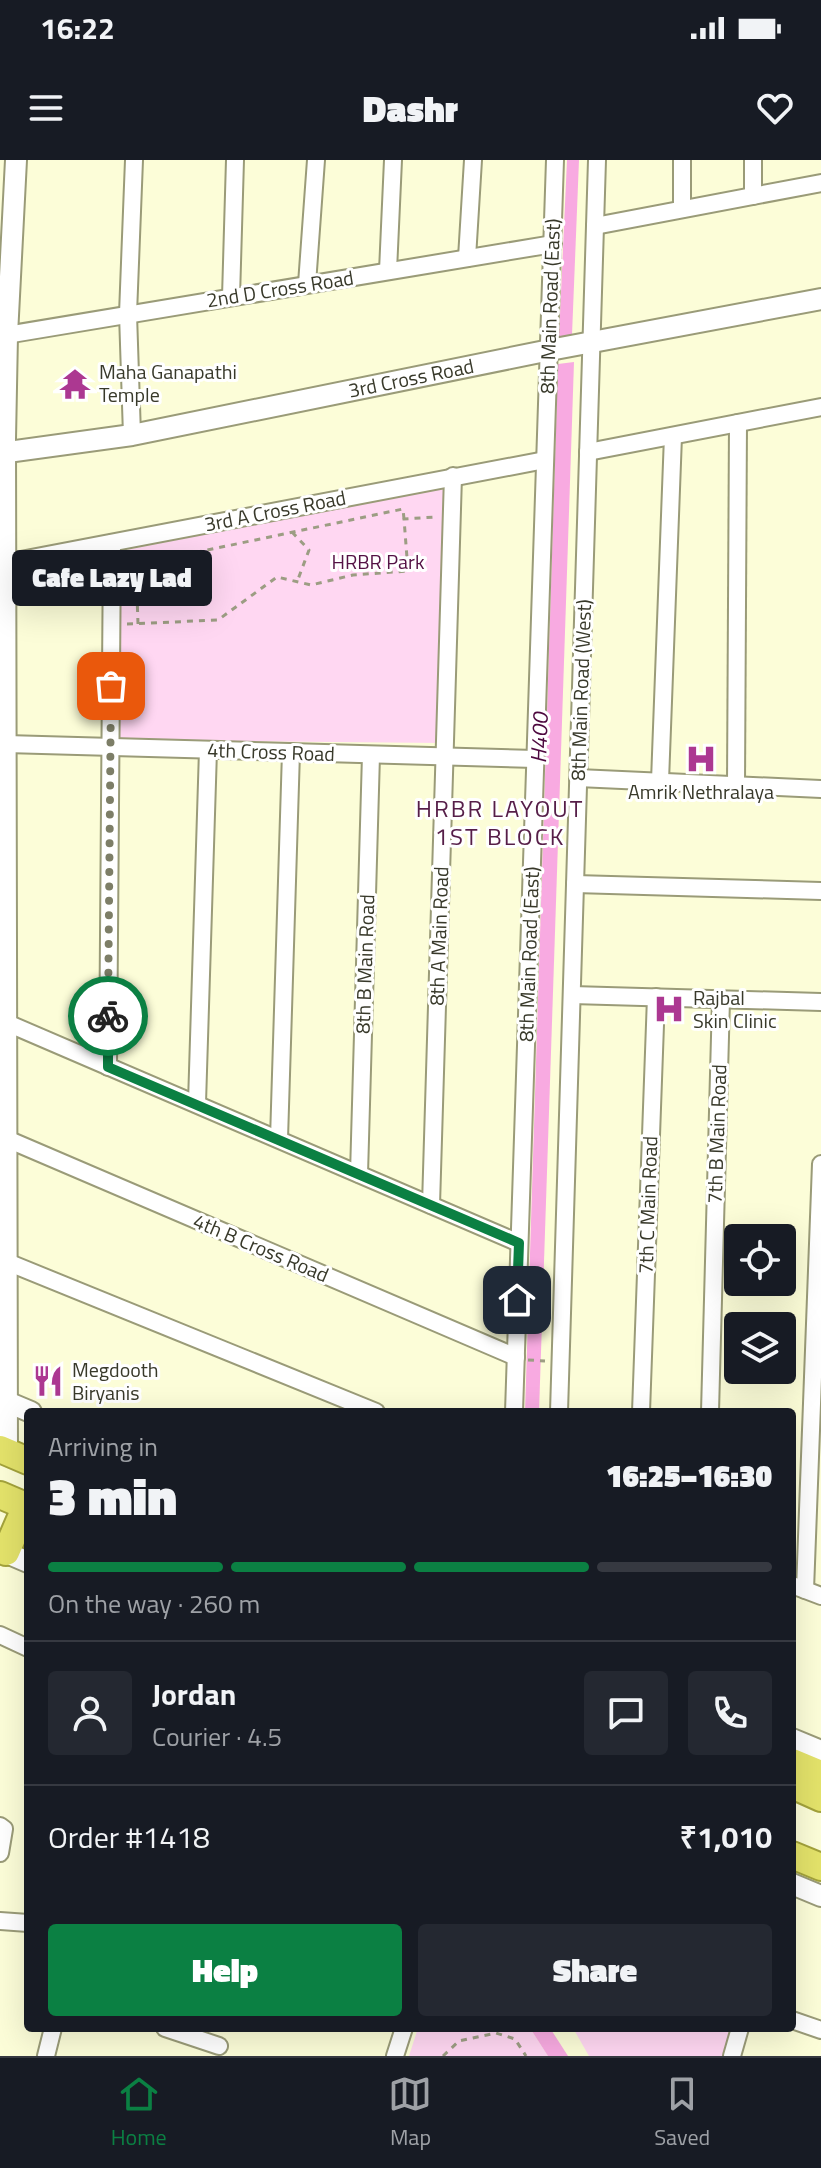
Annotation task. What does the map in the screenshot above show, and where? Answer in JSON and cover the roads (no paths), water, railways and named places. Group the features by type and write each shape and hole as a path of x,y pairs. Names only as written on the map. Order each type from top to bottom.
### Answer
{"highway":[{"path":"0,1495 24,1506"},
{"path":"11,1555 24,1516"},
{"path":"796,1764 821,1774"},
{"path":"796,1787 821,1798"},
{"path":"796,1839 821,1849"},
{"path":"796,1857 821,1867"}],"street":[{"path":"12,1454 4,1400 7,1023 3,832 6,744 3,336 16,160"},
{"path":"132,435 128,314 134,160"},
{"path":"231,297 235,160"},
{"path":"307,284 316,160"},
{"path":"388,271 393,160"},
{"path":"467,258 473,160"},
{"name":"8th Main Road (East)","path":"515,1408 521,1358 519,1243 545,460 552,350 555,160"},
{"name":"8th Main Road (West)","path":"559,1408 588,452 586,345 597,160"},
{"path":"682,160 682,209"},
{"path":"753,160 753,196"},
{"path":"595,226 821,183"},
{"name":"2nd D Cross Road","path":"3,336 553,244"},
{"name":"3rd Cross Road","path":"3,453 132,435 821,299"},
{"path":"588,452 821,407"},
{"path":"736,785 738,423"},
{"path":"660,781 673,436"},
{"name":"3rd A Cross Road","path":"5,563 545,460"},
{"name":"8th A Main Road","path":"431,1205 453,476"},
{"path":"108,1067 112,543"},
{"name":"4th Cross Road","path":"6,744 535,759"},
{"path":"197,1103 208,750"},
{"path":"279,1139 291,752"},
{"name":"8th B Main Road","path":"359,1174 371,755"},
{"path":"578,778 821,789"},
{"path":"575,884 821,891"},
{"path":"572,995 821,1002"},
{"name":"7th C Main Road","path":"641,1408 656,997"},
{"name":"7th B Main Road","path":"710,1408 721,999"},
{"path":"7,1023 519,1243"},
{"name":"4th B Cross Road","path":"7,1139 521,1358"},
{"path":"821,1164 798,1587 821,1596"},
{"path":"7,1262 366,1408"},
{"path":"4,1400 24,1409"},
{"path":"0,1635 24,1646"},
{"path":"796,1741 821,1751"},
{"path":"0,1826 4,1829 0,1853"},
{"path":"796,1886 821,1896"},
{"path":"0,1921 24,1923"},
{"path":"796,2021 821,2030"},
{"path":"46,2056 52,2032"},
{"path":"177,2032 219,2046"},
{"path":"395,2056 403,2032"},
{"path":"732,2056 739,2032"}],"place":[{"name":"Maha Ganapathi Temple","path":"75,384"},
{"name":"Cafe Lazy Lad","path":"111,686"},
{"name":"Amrik Nethralaya","path":"701,759"},
{"name":"Rajbal Skin Clinic","path":"669,1009"},
{"name":"Megdooth Biryanis","path":"48,1381"}],"district":[{"name":"HRBR LAYOUT 1ST BLOCK","path":"500,823"}],"park label":[{"name":"HRBR Park","path":"378,562"}],"water label":[{"name":"H400","path":"539,738"}]}
